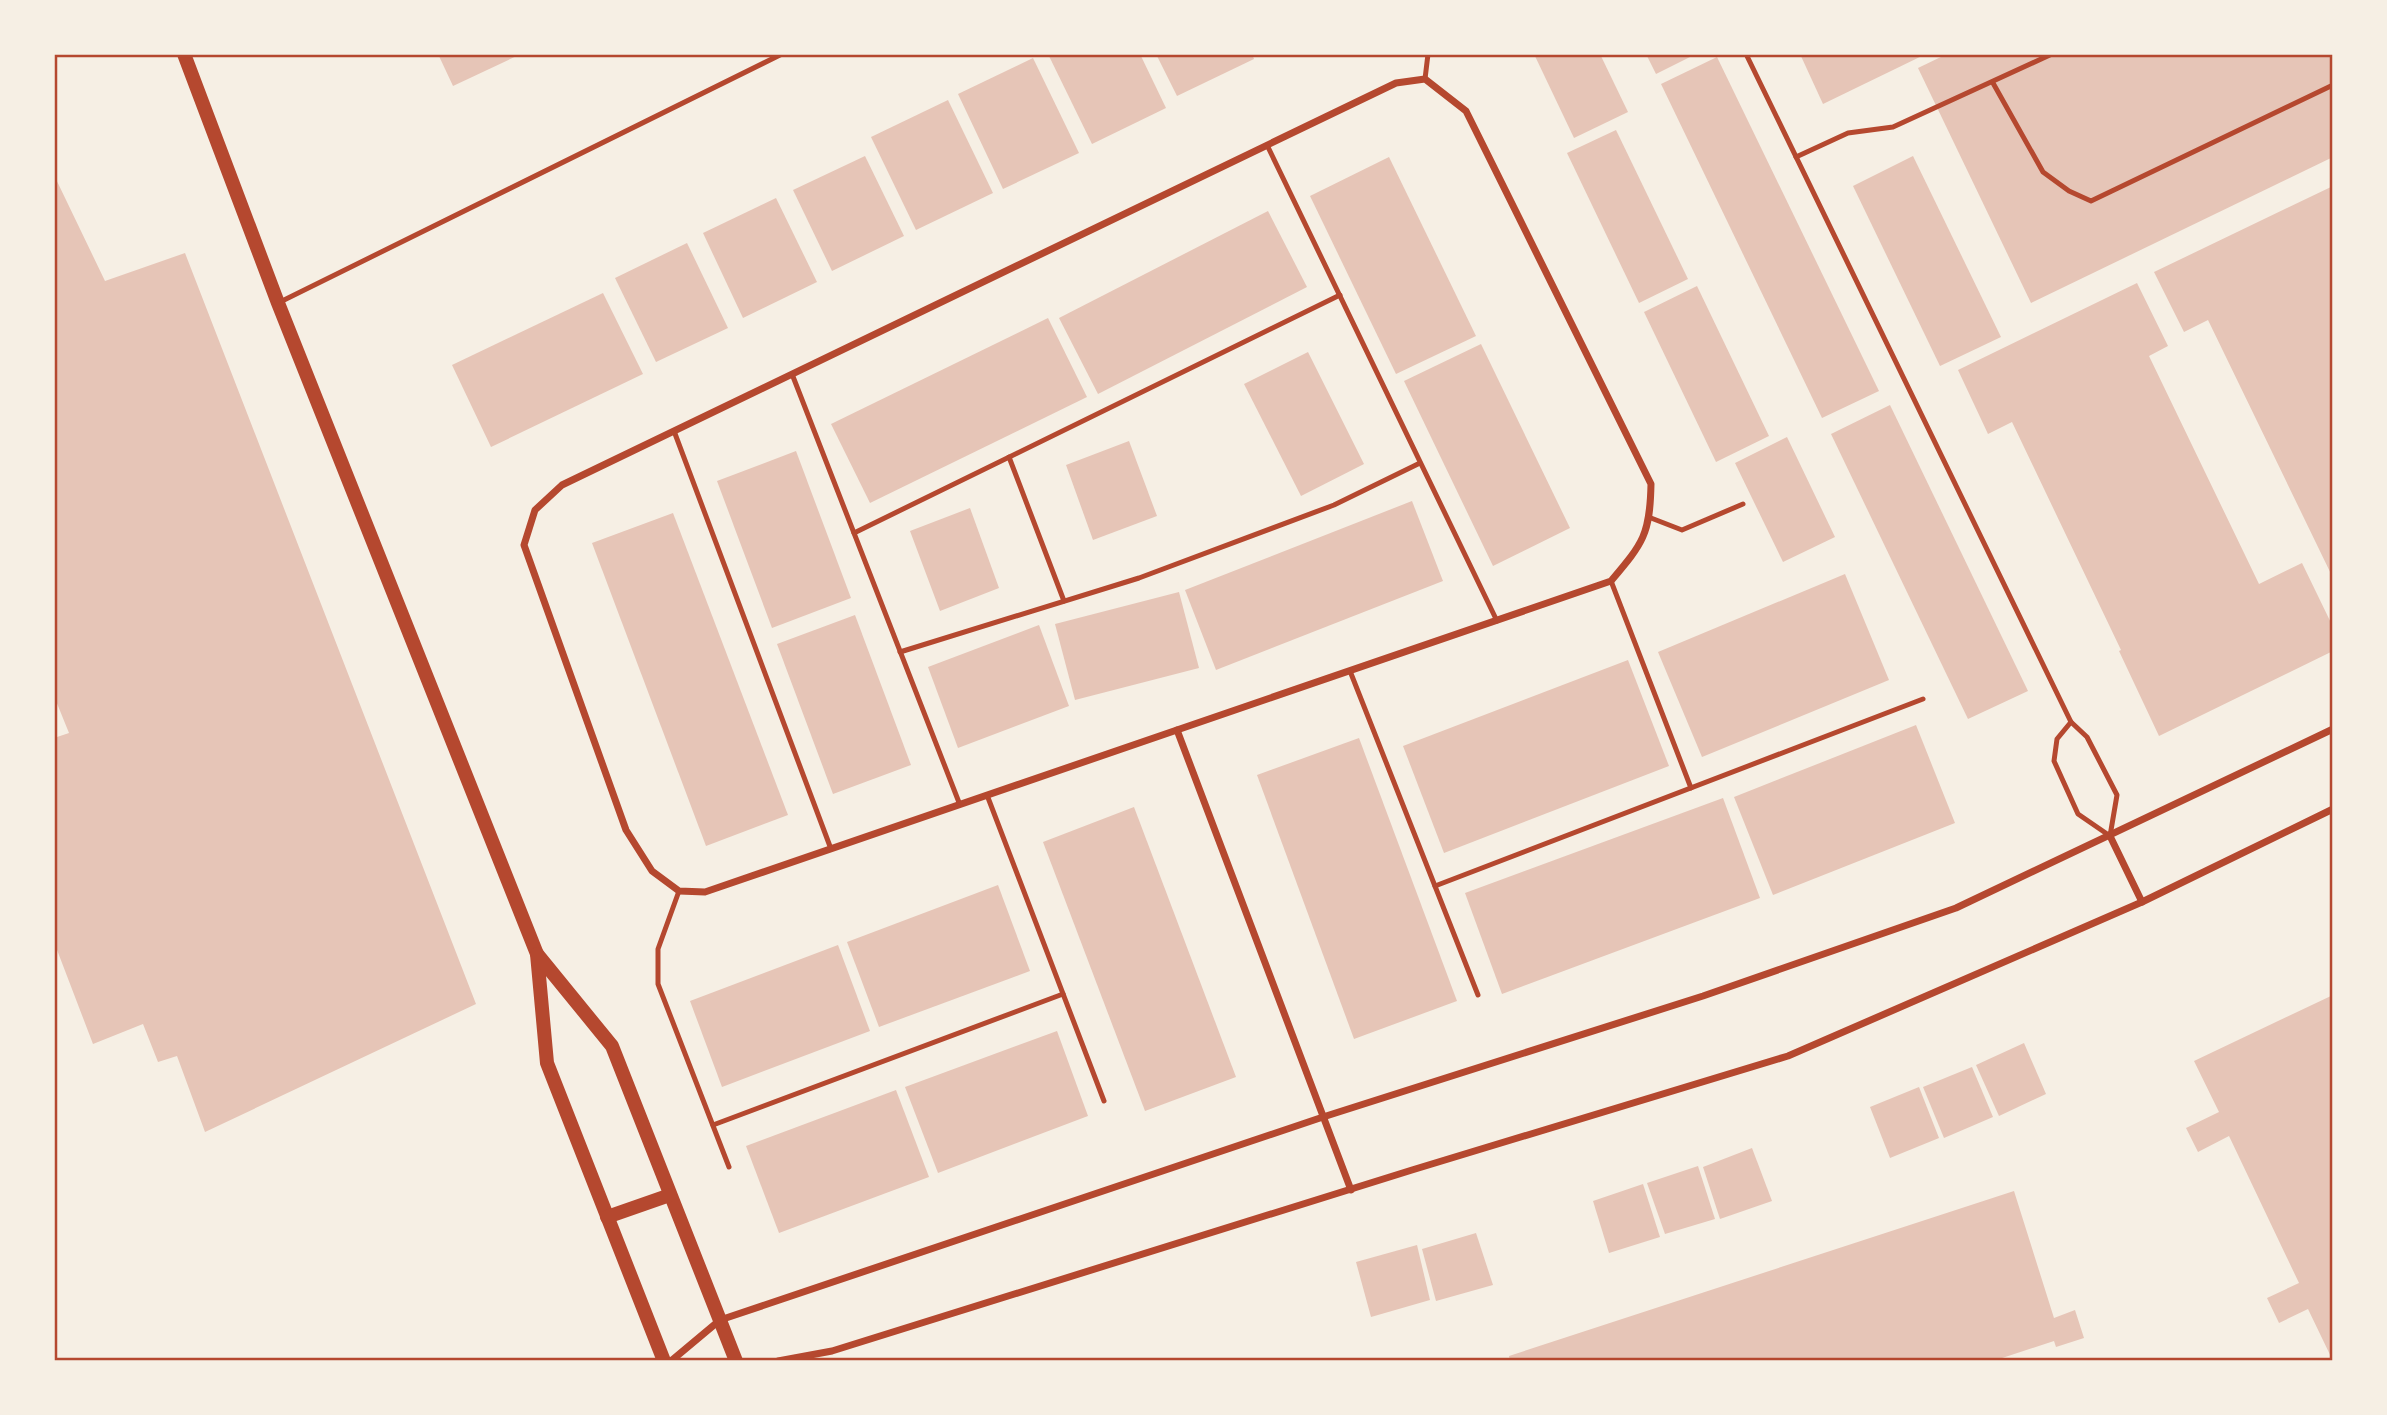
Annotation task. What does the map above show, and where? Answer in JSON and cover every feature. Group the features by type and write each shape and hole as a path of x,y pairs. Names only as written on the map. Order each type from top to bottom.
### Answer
{"main road":[{"path":"184,54 278,303 537,954 547,1063 664,1361"},
{"path":"537,954 612,1046 736,1361"},
{"path":"607,1217 670,1195"}],"street":[{"path":"1425,79 1466,111 1651,484 1651,518 1640,547 1611,581 705,892 680,891 652,871 626,830 524,545 535,510 562,485 1267,145 1396,83 1425,79"},
{"path":"671,1361 720,1320 1323,1117 1703,996 1956,908 2333,729"},
{"path":"1177,730 1351,1190"},
{"path":"778,1361 832,1351 1788,1056 2142,902 2333,809"},
{"path":"2110,836 2142,902"}],"lane":[{"path":"278,303 782,54"},
{"path":"1425,79 1428,54"},
{"path":"1746,54 2071,722 2087,737 2117,795 2110,836 2078,814 2054,761 2057,739 2071,722"},
{"path":"1796,157 1848,133 1893,127 2052,54"},
{"path":"1993,83 2043,172 2069,191 2091,201 2333,85"},
{"path":"1267,145 1497,621"},
{"path":"854,533 1340,295"},
{"path":"792,374 960,805"},
{"path":"674,431 831,849"},
{"path":"1009,457 1064,601"},
{"path":"900,652 1139,578 1334,505 1420,463"},
{"path":"1651,518 1682,530 1743,504"},
{"path":"1611,581 1690,788"},
{"path":"1350,671 1478,995"},
{"path":"1435,886 1923,699"},
{"path":"987,795 1104,1101"},
{"path":"680,891 658,949 658,984 729,1167"},
{"path":"713,1125 1063,994"}],"building":[{"path":"438,54 521,54 453,86"},
{"path":"1048,54 1140,54 1166,108 1092,144"},
{"path":"1156,54 1252,54 1254,59 1177,96"},
{"path":"1534,54 1600,54 1628,112 1574,138"},
{"path":"1646,54 1696,54 1656,74"},
{"path":"1800,54 1926,54 1823,104"},
{"path":"1947,54 2333,54 2333,157 2031,303 1918,68"},
{"path":"1717,57 1879,391 1822,418 1661,84"},
{"path":"1033,58 1079,153 1003,189 958,94"},
{"path":"948,100 993,193 916,230 871,137"},
{"path":"1616,130 1688,279 1639,303 1567,153"},
{"path":"865,156 904,236 832,271 793,190"},
{"path":"1913,156 2001,337 1940,366 1853,186"},
{"path":"1389,157 1476,336 1396,374 1310,196"},
{"path":"54,175 105,281 185,253 476,1004 205,1132 177,1056 158,1062 143,1024 93,1044 54,942 54,738 69,733 54,696"},
{"path":"2333,186 2333,578 2208,320 2184,332 2154,272"},
{"path":"776,198 817,282 743,318 703,233"},
{"path":"1268,211 1307,287 1098,394 1059,318"},
{"path":"687,243 728,328 656,362 615,278"},
{"path":"2137,283 2168,346 2149,356 2259,584 2302,563 2333,627 2333,651 2159,736 2012,422 1988,434 1958,370"},
{"path":"1697,286 1769,436 1716,462 1644,312"},
{"path":"603,293 643,374 491,447 452,365"},
{"path":"1048,318 1087,397 870,503 831,424"},
{"path":"1481,344 1570,528 1493,566 1404,381"},
{"path":"1308,352 1364,464 1301,496 1244,384"},
{"path":"1890,405 2028,691 1968,719 1831,434"},
{"path":"1787,437 1835,537 1783,562 1735,463"},
{"path":"1129,441 1157,516 1093,540 1066,465"},
{"path":"796,451 851,598 772,628 717,481"},
{"path":"1412,501 1443,581 1216,670 1185,590"},
{"path":"970,508 999,588 940,611 910,531"},
{"path":"673,513 788,815 706,846 592,543"},
{"path":"1845,574 1889,680 1702,757 1658,652"},
{"path":"1179,592 1199,668 1075,700 1055,624"},
{"path":"855,615 911,765 833,794 777,644"},
{"path":"1039,625 1069,706 958,748 928,667"},
{"path":"1628,660 1669,766 1444,853 1403,746"},
{"path":"1916,725 1955,823 1773,895 1734,797"},
{"path":"1359,738 1457,1001 1354,1039 1257,775"},
{"path":"1723,798 1760,898 1502,994 1465,893"},
{"path":"1134,807 1236,1077 1145,1111 1043,842"},
{"path":"998,885 1030,971 879,1027 847,942"},
{"path":"838,945 870,1031 722,1087 690,1001"},
{"path":"2333,995 2333,1361 2308,1309 2279,1323 2267,1298 2299,1283 2229,1136 2198,1152 2186,1128 2219,1112 2194,1061"},
{"path":"1057,1031 1088,1116 938,1173 905,1087"},
{"path":"2024,1043 2046,1094 1999,1116 1976,1065"},
{"path":"1972,1067 1993,1117 1944,1138 1923,1087"},
{"path":"1919,1087 1939,1138 1890,1158 1870,1107"},
{"path":"896,1090 929,1177 779,1233 746,1146"},
{"path":"1752,1148 1772,1201 1720,1219 1703,1167"},
{"path":"1698,1166 1715,1219 1665,1234 1647,1183"},
{"path":"1643,1184 1660,1237 1609,1253 1593,1201"},
{"path":"2014,1191 2054,1318 2075,1310 2084,1338 2056,1347 2054,1341 1993,1361 1510,1361 1509,1356"},
{"path":"1476,1233 1493,1285 1436,1301 1422,1249"},
{"path":"1417,1245 1430,1300 1371,1317 1356,1262"}]}
